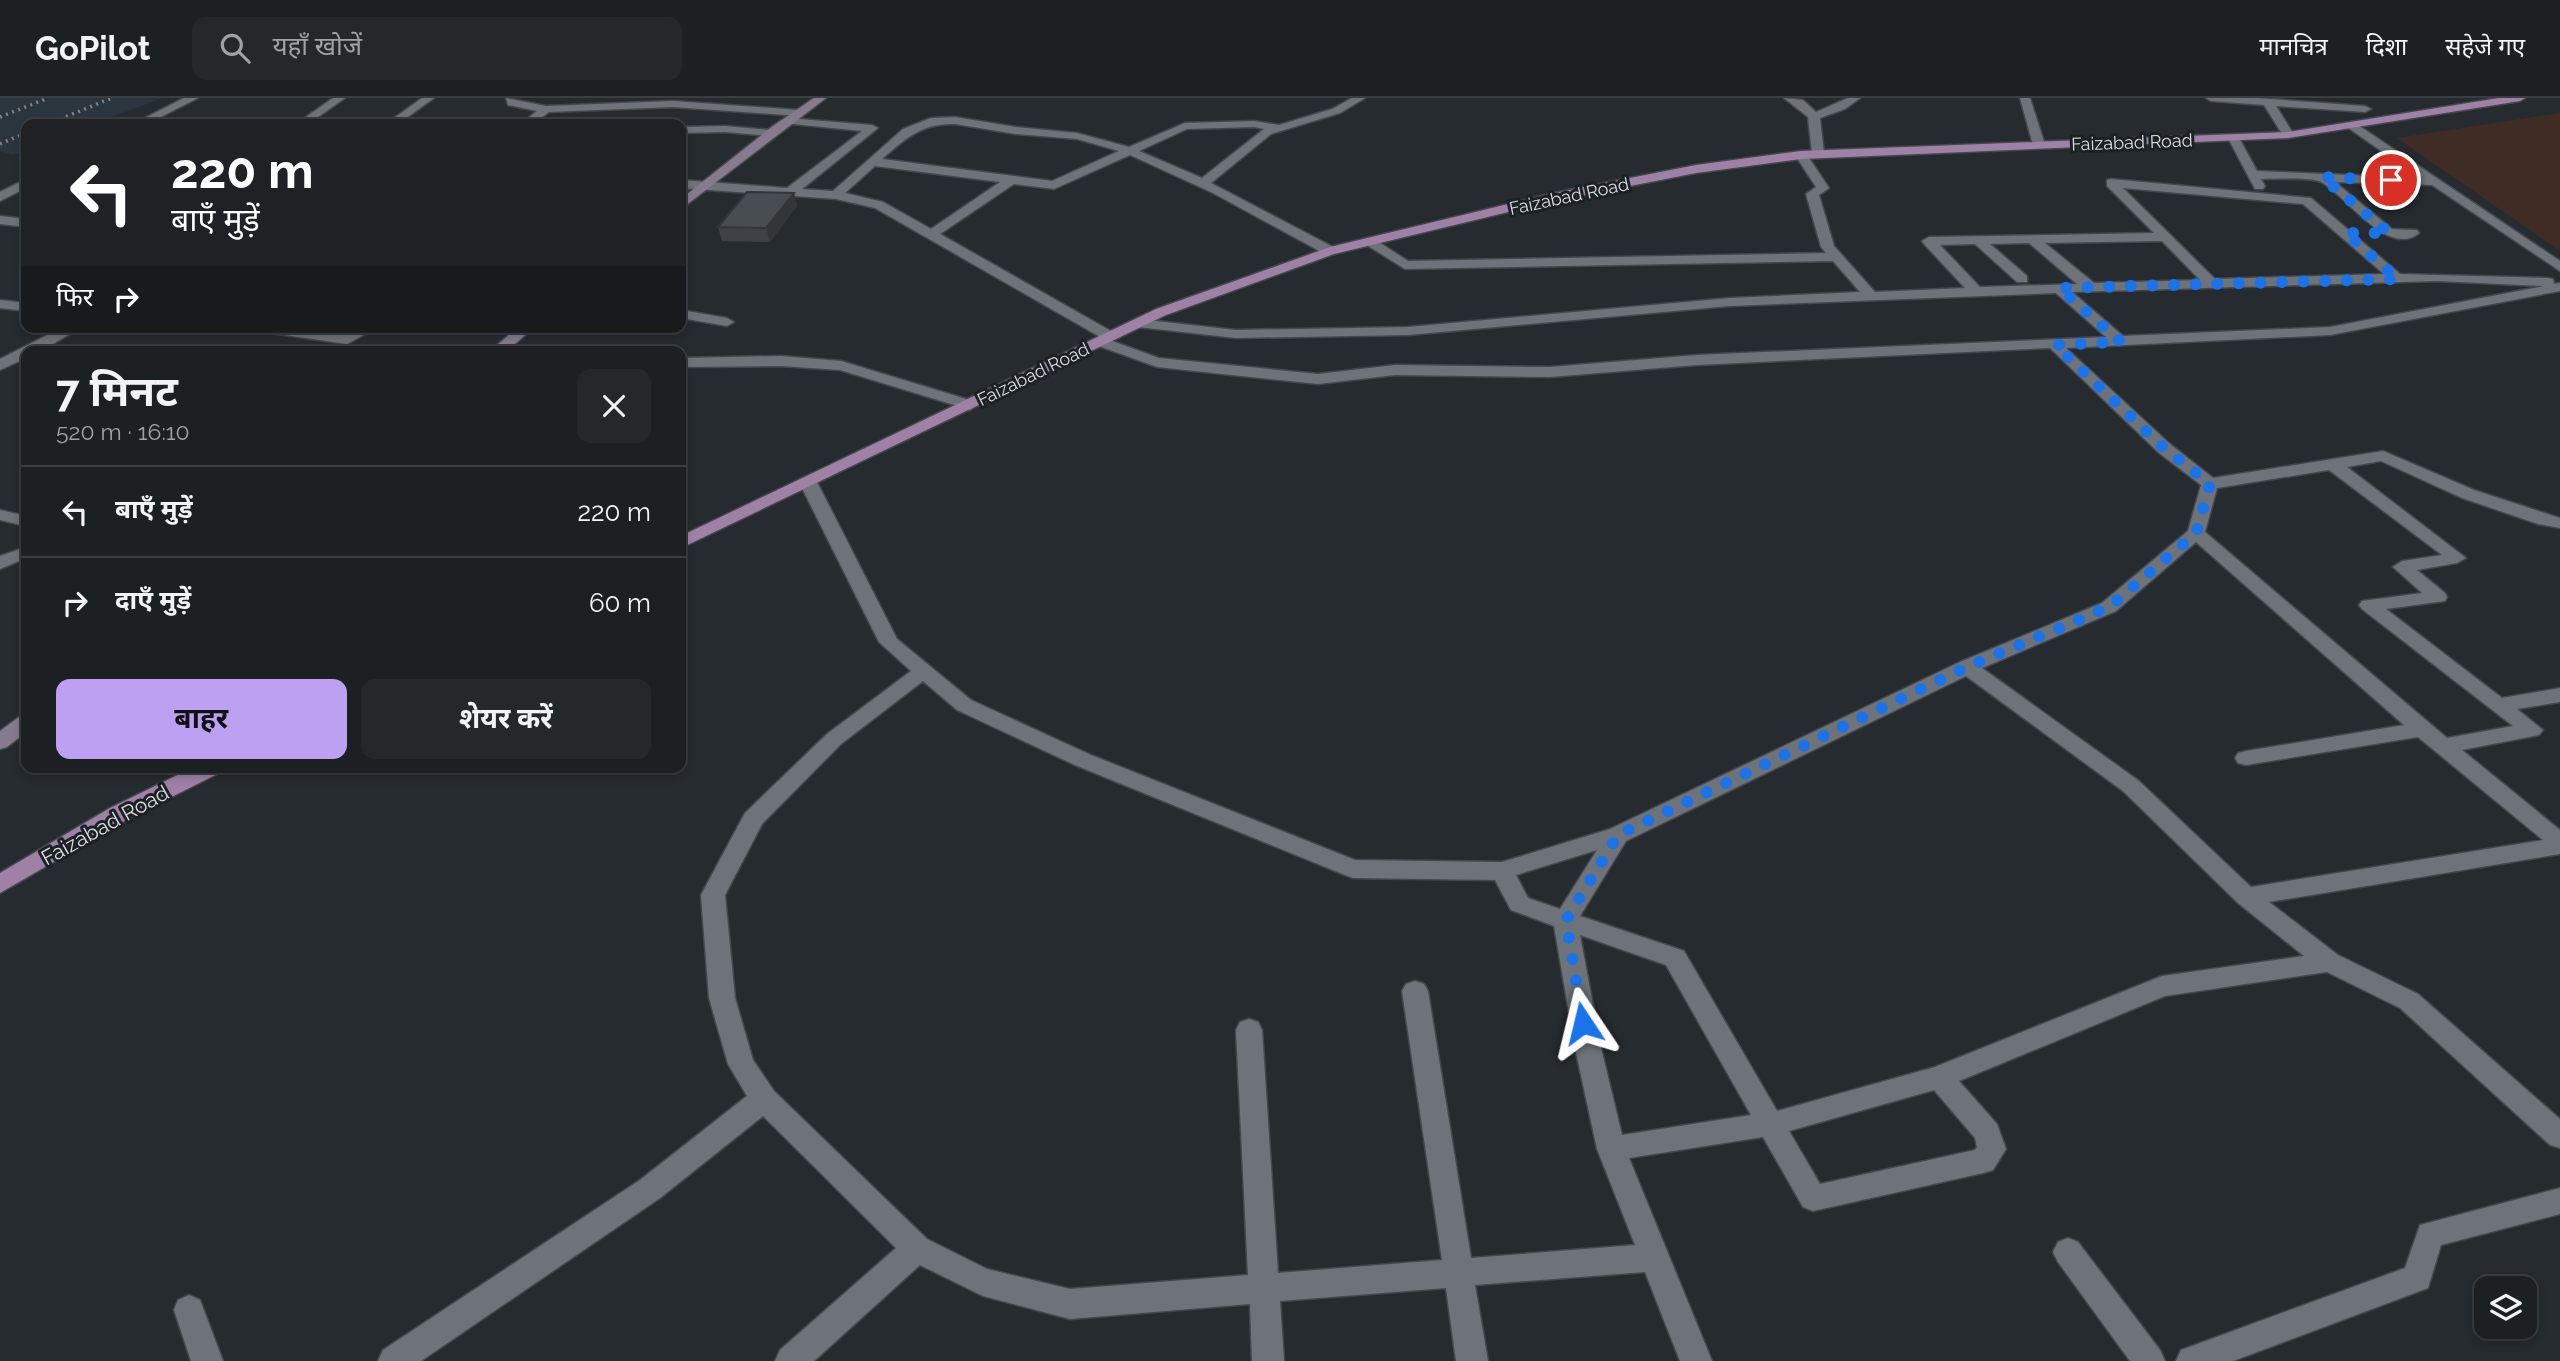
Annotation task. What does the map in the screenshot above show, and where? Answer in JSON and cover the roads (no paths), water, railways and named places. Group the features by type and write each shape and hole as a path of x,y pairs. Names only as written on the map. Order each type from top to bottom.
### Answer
{"main road":[{"name":"Faizabad Road","path":"686,541 1161,312 1330,251 1554,197 1696,169 1801,155 2288,135 2351,125 2367,116 2520,98"},
{"name":"Faizabad Road","path":"0,884 118,814 201,773"}],"street":[{"path":"149,119 193,98"},
{"path":"308,119 340,98"},
{"path":"398,119 429,98"},
{"path":"511,98 512,103 546,109 673,104 799,113"},
{"path":"614,106 626,98"},
{"path":"686,201 770,133 821,98"},
{"path":"1202,184 1267,132 1336,111 1360,98"},
{"path":"1789,98 1799,102 1814,116 1818,154"},
{"path":"1814,116 1841,107 1855,98"},
{"path":"2025,98 2039,145"},
{"path":"2211,98 2268,102 2367,116"},
{"path":"2357,98 2367,116"},
{"path":"2268,102 2288,135"},
{"path":"533,119 546,109"},
{"path":"836,195 907,131 920,124 938,120 986,123 1015,130 1097,140 1132,152 1202,184 1330,251"},
{"path":"787,121 872,128 791,191"},
{"path":"874,162 1054,185 1185,126 1254,124 1278,128"},
{"path":"2351,125 2560,267"},
{"path":"686,130 770,133"},
{"path":"2234,138 2265,197"},
{"path":"1801,155 1823,188 1812,194 1828,247 1871,296"},
{"path":"2254,175 2437,182"},
{"path":"2322,177 2389,233"},
{"path":"932,234 1011,180"},
{"path":"2212,284 2111,183 2307,201 2398,279"},
{"path":"686,184 836,195 880,205 1106,339 1157,362 1318,379 1395,369 1550,372 1697,360 2330,331 2560,287"},
{"path":"0,197 21,186"},
{"path":"0,220 21,222"},
{"path":"2345,233 2412,233"},
{"path":"1977,292 1929,241 2165,237"},
{"path":"2032,239 2090,287"},
{"path":"1978,240 2022,279"},
{"path":"1369,242 1405,265 1837,257"},
{"path":"1138,323 1236,334 1408,331 1730,302 2059,288 2398,279 2560,282"},
{"path":"2059,288 2121,342"},
{"path":"0,304 21,307"},
{"path":"686,315 727,322"},
{"path":"39,346 63,333"},
{"path":"299,333 347,340 360,333"},
{"path":"508,346 521,333"},
{"path":"2055,345 2164,448 2210,484 2383,456 2468,494 2560,523"},
{"path":"0,365 21,355"},
{"path":"686,363 781,361 841,366 970,405"},
{"path":"2332,464 2458,558 2402,567 2438,597 2370,605 2532,730 2445,746"},
{"path":"808,482 889,642 964,705 1083,760 1353,869 1502,870 1618,835 1967,667 2109,607 2196,533 2210,484"},
{"path":"0,515 21,520"},
{"path":"2196,533 2560,844"},
{"path":"0,564 21,554"},
{"path":"1967,667 2132,786 2246,897 2329,962 2409,1001 2560,1136"},
{"path":"924,671 834,739 753,819 713,895 722,998 741,1065 764,1099 917,1249 984,1282 1070,1304 1654,1257"},
{"path":"2498,705 2560,695"},
{"path":"0,742 21,726"},
{"path":"2246,758 2424,729"},
{"path":"1618,835 1566,920 1588,1048 1611,1149 1696,1361"},
{"path":"2246,897 2560,844"},
{"path":"1502,870 1519,904 1675,958 1813,1198 1983,1161 1992,1149 1987,1132 1939,1077"},
{"path":"1611,1149 1772,1124 1939,1077 2162,986 2329,962"},
{"path":"1415,991 1472,1361"},
{"path":"1249,1030 1268,1361"},
{"path":"394,1361 650,1189 764,1099"},
{"path":"2192,1361 2417,1278 2430,1235 2560,1201"},
{"path":"791,1361 917,1249"},
{"path":"2068,1252 2149,1361"},
{"path":"190,1310 206,1361"}],"railway":[{"path":"0,117 48,98"},
{"path":"60,119 112,98"},
{"path":"0,144 21,135"}]}
